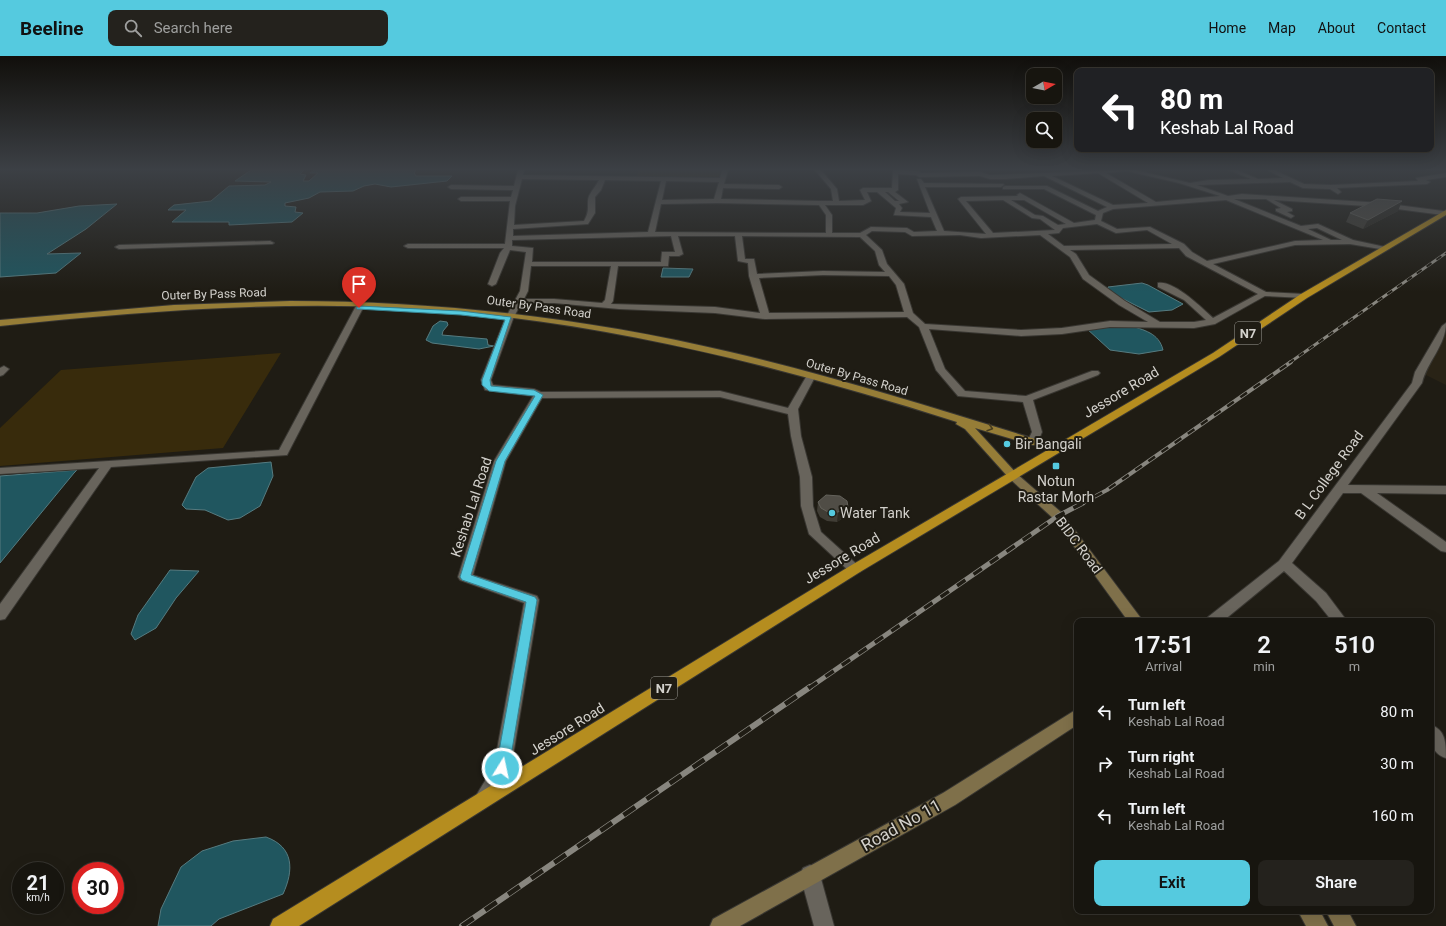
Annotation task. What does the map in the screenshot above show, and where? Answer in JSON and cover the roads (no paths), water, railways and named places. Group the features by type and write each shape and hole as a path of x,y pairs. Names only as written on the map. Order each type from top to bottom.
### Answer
{"highway":[{"name":"Jessore Road","path":"280,926 855,569 1216,355 1304,296 1386,248 1443,211"}],"main road":[{"name":"Outer By Pass Road","path":"0,325 140,309 291,303 396,305 464,310 592,329 663,342 809,379 969,427 1013,476"},
{"name":"Outer By Pass Road","path":"0,325 138,312 287,307 359,308 510,317 594,327 666,340 814,376 1033,442 1061,448"}],"street":[{"path":"492,284 504,253 508,247 511,211"},
{"path":"509,227 586,223 592,211"},
{"path":"651,234 657,211"},
{"path":"827,211 830,215 828,235"},
{"path":"898,211 896,214 932,215"},
{"path":"931,211 941,233"},
{"path":"970,211 991,235"},
{"path":"1024,211 1033,211"},
{"path":"1024,211 1034,217 1041,217 1059,229"},
{"path":"1047,211 1073,224"},
{"path":"1093,211 1100,214"},
{"path":"1098,222 1100,214 1106,211"},
{"path":"1266,211 1316,226 1355,243"},
{"path":"1279,211 1333,242"},
{"path":"508,238 651,234 862,235 871,229 907,230 912,234 941,233 991,235 1057,232 1061,226 1098,222 1116,231 1148,228 1181,246 1189,254 1264,294 1304,296"},
{"path":"1042,233 1073,256 1086,277 1122,303 1157,323"},
{"path":"529,264 665,264 665,254 679,254 674,234"},
{"path":"738,234 742,261 751,261 753,276 762,300 765,316"},
{"path":"862,235 878,250 883,265 900,284 909,314 923,326 941,370 962,394 1027,399 1095,373"},
{"path":"119,247 270,243"},
{"path":"1206,263 1295,243 1355,243 1386,248"},
{"path":"408,246 508,247 530,250 524,291 510,317 486,380 486,385 489,388 534,392 539,395 720,394 794,412"},
{"path":"1063,248 1181,246"},
{"path":"604,306 609,301 615,264"},
{"path":"753,276 822,272 891,274"},
{"path":"1161,285 1187,298 1212,322"},
{"path":"923,326 1021,333 1062,331 1110,324 1157,323 1194,325 1212,322 1264,294"},
{"path":"519,301 554,301 604,306 715,310 765,316 909,314"},
{"path":"0,471 283,453 359,308"},
{"name":"B L College Road","path":"1217,618 1284,564 1416,383 1420,372 1446,326"},
{"path":"809,379 799,395 793,409 796,436 806,477 807,506 815,534 855,569"},
{"name":"Keshab Lal Road","path":"480,803 502,768 532,600 466,577 500,461 539,395"},
{"path":"1027,399 1037,432 1033,442"},
{"path":"0,615 108,464"},
{"name":"BIDC Road","path":"1013,476 1058,516 1134,618"},
{"path":"1339,489 1362,488 1446,490"},
{"path":"1362,488 1446,548"},
{"path":"1284,564 1321,597 1338,618"},
{"name":"Road No 11","path":"720,926 949,799 1074,718"},
{"path":"1434,736 1446,751"},
{"path":"810,875 824,926"},
{"path":"1310,914 1318,926"},
{"path":"1338,914 1346,926"}],"water":[{"path":"51,211 109,211 86,229 47,254 81,253 56,273 0,277 0,213 37,213"},
{"path":"185,211 295,211 295,212 303,213 292,222 229,225 229,222 172,222"},
{"path":"663,268 693,269 689,277 661,277"},
{"path":"1142,283 1183,304 1172,310 1149,312 1109,292 1108,287"},
{"path":"440,321 447,322 448,325 443,331 442,335 487,339 488,345 494,346 479,349 432,343 426,340 433,326"},
{"path":"1128,325 1150,333 1158,340 1163,350 1139,354 1110,350 1086,328"},
{"path":"271,462 273,476 260,506 240,518 228,520 205,510 186,509 182,505 196,477 208,468"},
{"path":"77,470 74,473 0,563 0,476"},
{"path":"170,570 199,571 176,598 156,628 135,640 131,634 138,615"},
{"path":"266,837 275,841 287,853 290,868 287,885 283,894 219,919 211,926 158,926 161,909 181,867 202,851 233,841"}],"railway":[{"path":"1289,363 1446,253 1445,254"},
{"path":"1081,504 1107,490 1291,362"},
{"path":"809,688 1058,516 1083,503"},
{"path":"462,926 810,687"}],"place":[{"name":"Bir Bangali","path":"1007,444"},
{"name":"Notun Rastar Morh","path":"1056,466"},
{"name":"Water Tank","path":"832,513"}]}
